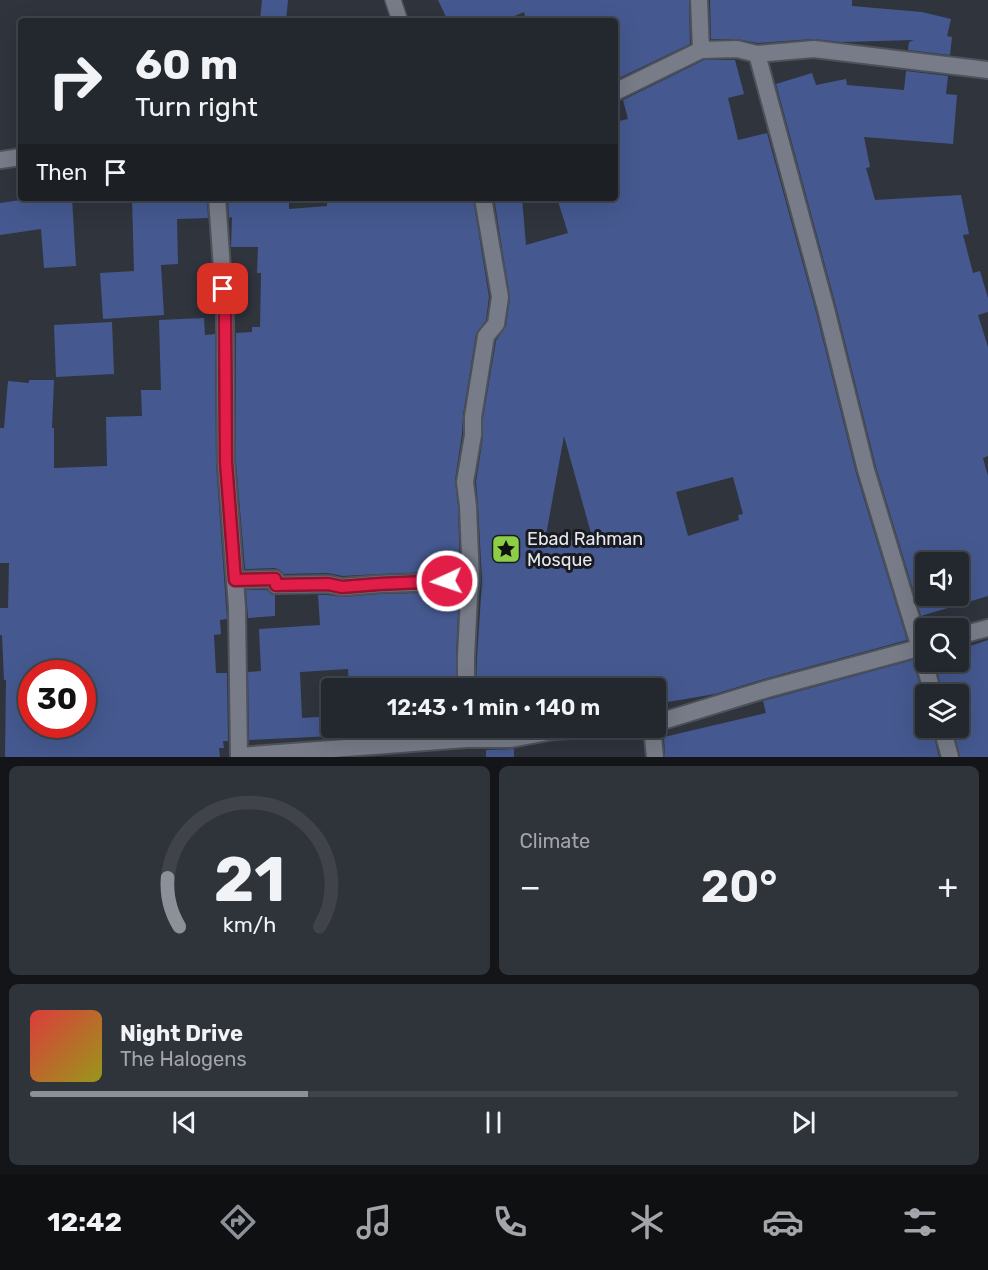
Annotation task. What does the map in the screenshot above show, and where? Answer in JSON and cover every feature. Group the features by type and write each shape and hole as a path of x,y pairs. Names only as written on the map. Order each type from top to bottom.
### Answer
{"street":[{"path":"699,0 700,50"},
{"path":"618,91 700,50 737,49 757,54 814,50 988,70"},
{"path":"757,54 826,309 866,470 915,622"},
{"path":"0,160 18,157"},
{"path":"217,201 225,311 226,462 235,580 239,756 417,738"},
{"path":"466,678 471,581 465,482 486,336 496,324 500,297 484,201"},
{"path":"235,580 275,579 276,585 328,584 342,587 471,581"},
{"path":"969,633 988,628"},
{"path":"666,720 767,689 915,649"},
{"path":"653,738 655,757"},
{"path":"945,738 950,757"}],"lane":[{"path":"393,0 399,18"}],"building":[{"path":"262,0 288,0 286,18 260,18"},
{"path":"438,0 689,0 690,44 618,79 618,18 525,18 524,12 510,18 447,18"},
{"path":"710,0 852,0 852,6 922,12 951,19 947,36 952,37 950,55 908,50 909,42 914,40 842,42 813,39 758,43 737,39 711,39"},
{"path":"704,60 735,60 744,94 728,98 738,140 767,133 816,312 856,473 907,640 715,694 666,702 666,678 476,678 482,581 476,482 483,437 483,418 496,341 506,326 510,298 494,201 522,201 526,245 568,233 558,201 618,201 618,121 628,119 623,100","holes":["564,436 594,544 546,535","733,477 743,514 738,515 739,520 688,536 676,492"]},
{"path":"906,71 948,76 946,94 957,95 953,144 864,137 870,167 866,168 875,200 961,195 969,234 963,235 973,273 980,271 988,298 988,312 978,315 988,347 988,456 983,458 988,476 988,596 969,602 969,552 915,552 915,596 876,467 836,306 776,84 812,73 816,85 846,79 847,85 904,90"},
{"path":"18,200 72,201 76,266 44,268 41,229 0,235 0,203"},
{"path":"132,201 207,201 208,218 177,219 178,264 161,265 164,315 103,319 100,273 134,271"},
{"path":"228,201 289,201 289,209 327,206 327,201 473,201 489,297 486,320 476,334 455,480 460,571 343,576 328,573 284,574 275,568 245,569 236,462 236,333 252,332 252,327 260,327 261,273 257,273 258,247 231,247 232,217 229,218"},
{"path":"204,318 205,335 215,334 216,463 227,619 220,620 221,634 214,635 216,673 227,673 228,741 223,741 224,748 219,748 220,757 5,757 6,680 4,680 2,635 0,635 0,608 8,608 9,563 0,563 0,428 4,428 8,381 29,383 29,380 54,380 52,428 54,428 54,468 107,466 106,417 142,416 141,390 161,390 159,320"},
{"path":"112,322 114,374 56,377 54,325"},
{"path":"246,590 267,590 275,595 275,616 248,618"},
{"path":"459,592 456,678 348,678 348,669 300,672 302,718 321,717 321,737 249,740 248,672 261,671 259,629 320,625 318,595 343,597"},
{"path":"918,606 954,606 921,616"},
{"path":"988,640 988,757 960,757 955,738 969,738 969,684 940,684 938,672 969,672 969,646"},
{"path":"913,660 919,684 915,684 915,738 934,738 939,757 665,757 664,738 666,737 766,713 763,701"},
{"path":"514,749 514,757 486,757 486,750"}],"place":[{"name":"Ebad Rahman Mosque","path":"506,549"}],"route":[{"path":"223,289 226,462 235,580 275,579 276,585 328,584 342,587 447,581"}]}
